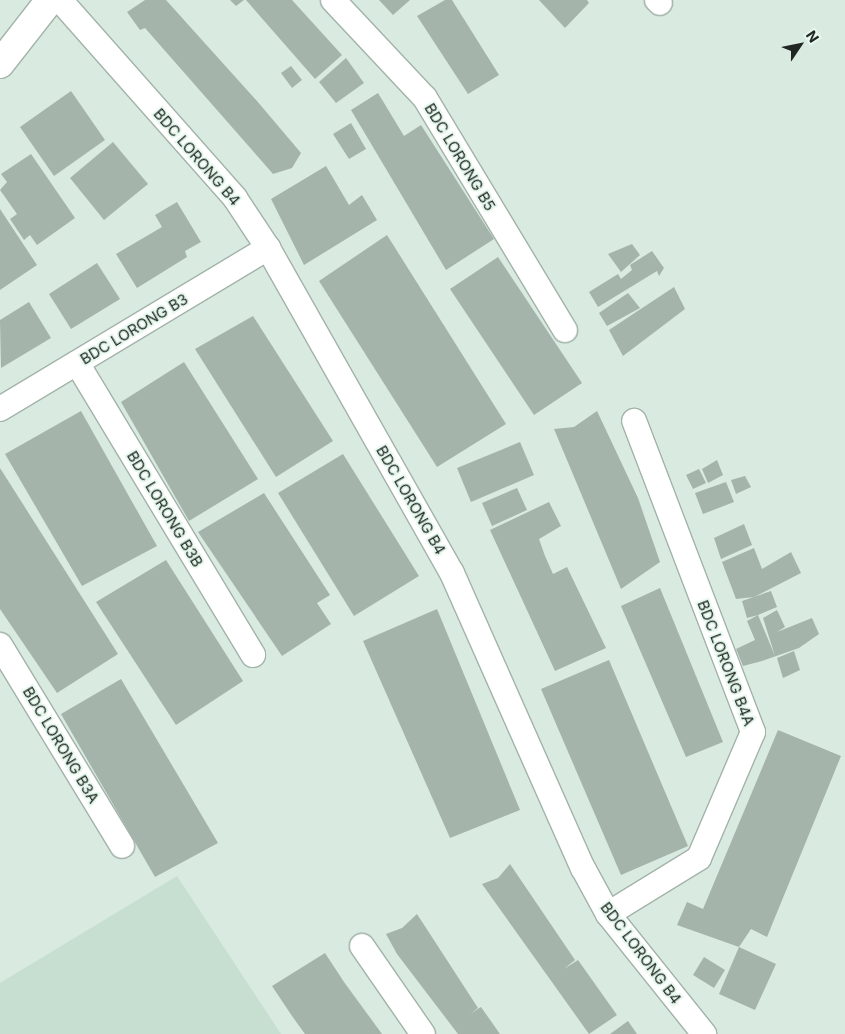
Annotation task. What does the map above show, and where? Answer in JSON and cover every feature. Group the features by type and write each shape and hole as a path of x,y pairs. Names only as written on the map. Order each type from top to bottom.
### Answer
{"street":[{"path":"0,64 50,0"},
{"name":"BDC LORONG B4","path":"60,0 235,198 268,248 452,573 583,868 608,914 704,1034"},
{"name":"BDC LORONG B5","path":"333,0 425,98 565,330"},
{"name":"BDC LORONG B3","path":"0,409 268,248"},
{"name":"BDC LORONG B3B","path":"77,363 253,655"},
{"name":"BDC LORONG B4A","path":"608,914 699,858 753,732 634,421"},
{"name":"BDC LORONG B3A","path":"0,645 122,846"},
{"path":"362,946 423,1034"}],"shaded area":[{"path":"177,876 281,1034 0,1034 0,983"}],"building":[{"path":"145,0 166,0 257,101 301,153 292,168 273,174 145,28 140,30 127,12"},
{"path":"230,0 244,0 236,6"},
{"path":"246,0 292,0 342,55 315,79"},
{"path":"379,0 410,0 393,15"},
{"path":"445,0 452,0 499,75 468,94 417,16"},
{"path":"539,0 587,0 589,3 565,28"},
{"path":"346,58 364,83 336,103 319,82"},
{"path":"291,66 302,80 292,88 281,73"},
{"path":"71,91 105,140 54,176 20,127"},
{"path":"378,93 404,136 421,125 494,239 446,270 351,110"},
{"path":"351,123 366,149 349,159 333,134"},
{"path":"113,142 148,184 104,220 70,178"},
{"path":"31,154 75,218 37,245 30,235 24,240 10,219 17,214 0,190 7,182 1,174"},
{"path":"326,166 349,205 362,195 377,220 304,265 271,199"},
{"path":"177,202 201,242 185,251 187,257 137,288 116,254 162,227 155,215"},
{"path":"0,209 37,265 0,290"},
{"path":"387,235 506,424 437,467 319,281"},
{"path":"632,244 640,255 621,272 608,254"},
{"path":"652,251 664,268 659,276 657,271 598,307 589,292 618,274 621,279 632,270 630,265"},
{"path":"498,257 582,383 534,415 450,289"},
{"path":"97,263 120,299 71,329 49,294"},
{"path":"674,287 685,309 623,356 609,330"},
{"path":"628,293 640,308 607,326 599,313"},
{"path":"29,302 51,338 1,368 0,320"},
{"path":"253,316 333,441 276,477 195,349"},
{"path":"184,362 258,479 189,521 121,402"},
{"path":"81,411 157,546 82,586 5,454"},
{"path":"597,411 638,498 660,562 621,589 554,429 574,427"},
{"path":"520,442 534,475 471,502 457,468"},
{"path":"343,454 419,576 354,616 278,493"},
{"path":"717,460 723,475 708,483 702,469"},
{"path":"0,468 118,654 57,693 0,609"},
{"path":"699,469 706,483 693,489 686,475"},
{"path":"745,476 751,487 736,494 731,480"},
{"path":"726,482 734,502 703,514 695,493"},
{"path":"517,488 527,510 492,526 482,503"},
{"path":"264,493 330,595 317,603 331,624 282,656 198,532"},
{"path":"549,502 561,526 539,539 545,556 553,574 567,567 606,648 555,671 490,530"},
{"path":"744,524 752,545 721,559 714,538"},
{"path":"754,548 762,569 791,552 801,573 754,597 736,599 722,562"},
{"path":"166,560 243,681 176,725 96,602"},
{"path":"660,588 723,742 686,757 621,606"},
{"path":"771,591 777,607 747,618 742,601"},
{"path":"437,609 520,810 450,838 363,641"},
{"path":"777,610 785,627 777,632 812,618 819,634 799,648 762,661 743,666 736,649 755,640 747,621 758,615 775,656 763,618"},
{"path":"794,651 800,670 783,678 777,658"},
{"path":"609,660 688,846 621,875 541,689"},
{"path":"121,679 218,843 155,877 61,714"},
{"path":"778,730 841,756 767,937 751,929 739,947 677,925 687,902 703,909"},
{"path":"510,864 575,960 564,969 578,960 617,1015 589,1034 482,884 498,878"},
{"path":"417,914 478,1008 470,1014 481,1007 500,1034 458,1034 397,954 386,934 402,928"},
{"path":"739,947 776,964 755,1010 719,994"},
{"path":"325,953 382,1034 305,1034 292,1016 272,986"},
{"path":"704,957 725,970 714,988 693,975"},
{"path":"628,1021 637,1034 610,1034"}]}
